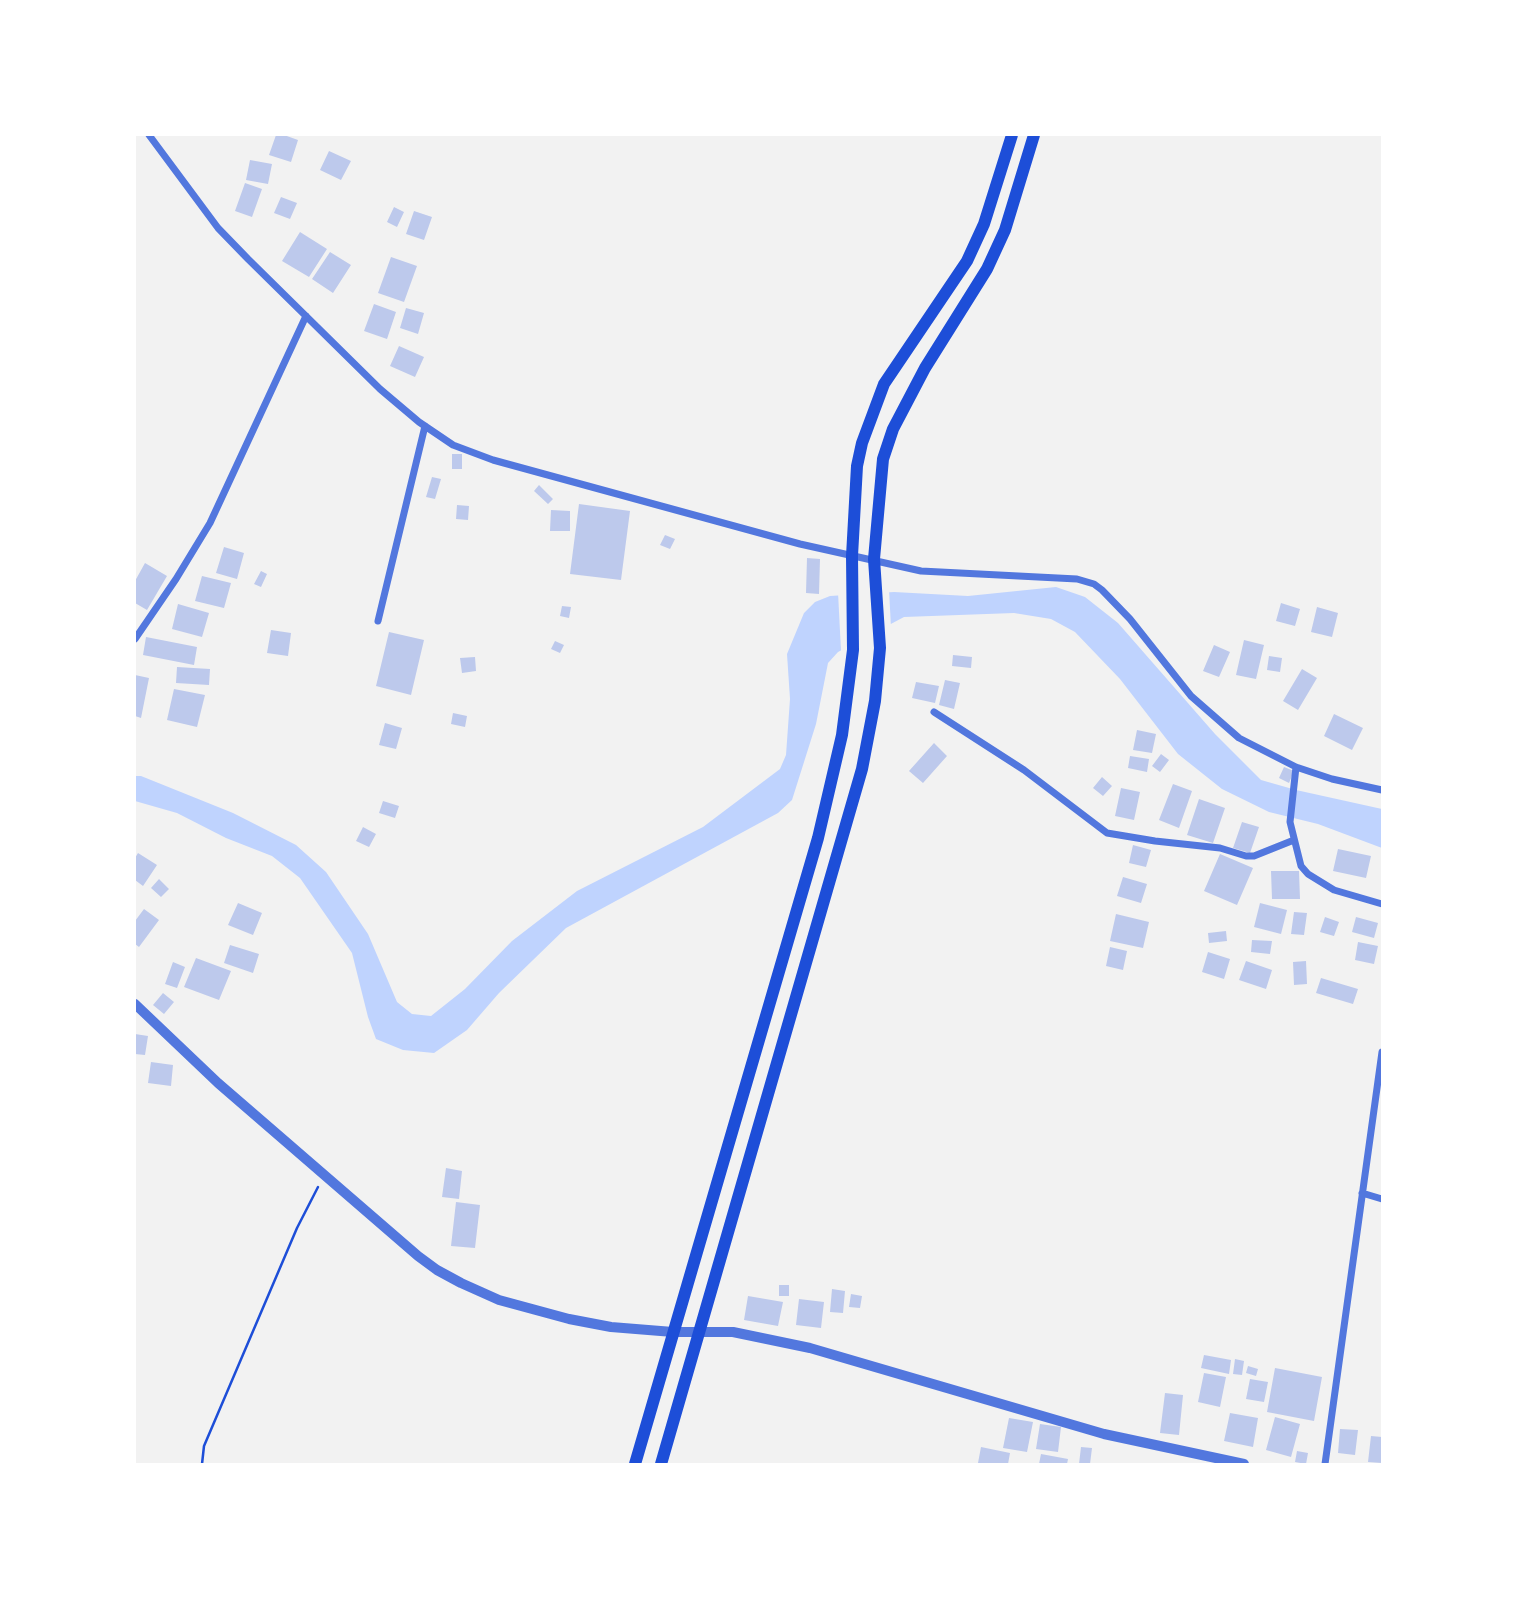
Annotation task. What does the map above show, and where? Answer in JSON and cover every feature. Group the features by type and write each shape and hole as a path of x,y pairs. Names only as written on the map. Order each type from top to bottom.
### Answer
{"highway":[{"path":"635,1464 818,838 842,735 853,650 851,579 857,466 868,424 884,384 967,261 984,224 1012,135"},
{"path":"661,1464 862,769 875,701 880,648 874,559 880,477 893,429 925,368 987,269 1005,230 1034,135"}],"street":[{"path":"149,135 218,228 306,316 380,389 425,426 467,452 800,544 921,571 1077,579 1094,584 1130,619 1204,710 1239,738 1296,767 1332,779 1382,790"},
{"path":"135,639 210,523 306,316"},
{"path":"378,621 425,426"},
{"path":"934,712 1024,770 1108,833 1220,848 1246,856 1254,856 1294,840"},
{"path":"1296,767 1290,822 1297,857 1308,874 1334,890 1382,904"},
{"path":"135,1004 218,1083 418,1256 437,1270 499,1300 611,1327 673,1332 733,1332 810,1348 1104,1434 1244,1464"},
{"path":"1325,1464 1382,1052"},
{"path":"1363,1193 1382,1199"}],"path":[{"path":"202,1464 204,1446 297,1228 324,1175"}],"water":[{"path":"1056,587 1085,597 1118,623 1215,734 1261,780 1382,809 1382,848 1318,824 1269,812 1222,789 1178,754 1120,679 1075,632 1051,619 1014,613 904,617 838,652 828,663 816,724 792,800 778,813 566,928 499,993 467,1030 434,1053 403,1050 376,1039 352,953 300,878 272,856 226,838 177,813 135,801 135,776 141,776 233,813 296,845 326,872 368,934 397,1002 412,1014 431,1016 465,989 512,941 577,891 703,827 780,769 786,755 790,699 787,654 804,613 815,602 830,596 894,592 968,596"}],"pier":[{"path":"889,589 891,628 841,651 838,592"}],"building":[{"path":"276,135 298,140 291,162 269,155"},
{"path":"329,151 351,161 341,180 320,170"},
{"path":"250,160 272,164 268,184 246,180"},
{"path":"245,183 262,189 252,217 235,211"},
{"path":"281,197 297,203 290,219 274,213"},
{"path":"394,207 404,212 397,227 387,222"},
{"path":"414,211 432,217 424,240 406,234"},
{"path":"300,232 327,249 309,277 282,261"},
{"path":"330,252 351,265 333,293 312,279"},
{"path":"391,257 417,266 404,302 378,293"},
{"path":"374,304 396,312 387,339 364,331"},
{"path":"406,308 424,313 418,334 400,328"},
{"path":"399,346 424,357 415,377 390,366"},
{"path":"452,454 462,454 462,469 452,469"},
{"path":"432,477 441,479 435,499 426,497"},
{"path":"539,485 553,499 548,504 534,491"},
{"path":"579,504 630,511 621,580 570,574"},
{"path":"457,505 469,506 468,520 456,519"},
{"path":"551,510 570,511 570,531 550,531"},
{"path":"665,535 675,539 670,549 660,545"},
{"path":"224,547 244,553 237,579 216,573"},
{"path":"807,558 820,559 819,594 806,593"},
{"path":"145,563 167,576 147,610 135,603 135,581"},
{"path":"261,571 267,574 261,587 254,584"},
{"path":"202,576 231,583 224,608 195,601"},
{"path":"1281,603 1300,609 1295,626 1276,621"},
{"path":"178,604 209,613 202,637 172,629"},
{"path":"562,606 571,607 569,618 560,616"},
{"path":"1317,607 1338,613 1332,637 1311,632"},
{"path":"271,630 291,633 288,656 267,653"},
{"path":"389,632 424,640 411,695 376,686"},
{"path":"146,637 197,647 194,665 143,655"},
{"path":"1244,640 1264,645 1256,679 1236,675"},
{"path":"555,641 564,645 560,653 551,649"},
{"path":"1214,645 1230,652 1219,677 1203,671"},
{"path":"953,655 972,657 971,668 952,666"},
{"path":"1269,656 1282,658 1280,672 1267,670"},
{"path":"475,657 476,671 462,673 460,658"},
{"path":"177,667 210,669 209,685 176,683"},
{"path":"1302,669 1317,678 1298,710 1283,701"},
{"path":"135,675 149,678 141,718 135,716"},
{"path":"945,680 960,683 954,709 939,705"},
{"path":"916,682 939,686 935,703 912,698"},
{"path":"174,689 205,695 197,727 167,720"},
{"path":"453,713 467,716 465,727 451,724"},
{"path":"1334,714 1363,728 1352,750 1324,736"},
{"path":"385,723 402,728 396,749 379,745"},
{"path":"1137,730 1156,734 1152,753 1133,750"},
{"path":"934,743 947,756 923,783 909,771"},
{"path":"1161,754 1169,760 1160,772 1152,766"},
{"path":"1130,756 1149,759 1147,772 1128,768"},
{"path":"1284,767 1294,771 1289,783 1279,778"},
{"path":"1102,777 1112,786 1103,796 1093,788"},
{"path":"1173,784 1192,791 1179,828 1159,820"},
{"path":"1121,788 1140,792 1134,820 1115,816"},
{"path":"1199,799 1225,808 1213,843 1187,835"},
{"path":"383,801 399,806 395,818 379,813"},
{"path":"1242,822 1259,827 1250,853 1233,848"},
{"path":"363,827 376,834 369,847 356,841"},
{"path":"1133,845 1151,850 1146,867 1129,863"},
{"path":"1338,849 1371,856 1366,878 1333,871"},
{"path":"138,853 157,865 143,886 135,880 135,858"},
{"path":"1220,854 1253,868 1237,905 1204,891"},
{"path":"1271,871 1299,871 1300,899 1272,899"},
{"path":"1123,877 1147,884 1141,903 1117,896"},
{"path":"159,879 169,889 161,897 151,888"},
{"path":"238,903 262,913 253,935 228,925"},
{"path":"1260,903 1287,910 1281,934 1254,927"},
{"path":"144,909 159,920 139,947 135,944 135,921"},
{"path":"1294,912 1307,913 1304,935 1291,934"},
{"path":"1116,914 1149,922 1143,948 1110,941"},
{"path":"1325,917 1339,922 1334,936 1320,932"},
{"path":"1356,917 1378,923 1374,938 1352,932"},
{"path":"1226,931 1227,941 1209,943 1208,933"},
{"path":"1252,940 1272,941 1270,954 1251,952"},
{"path":"1358,942 1378,946 1374,964 1355,960"},
{"path":"230,945 259,954 253,973 224,963"},
{"path":"1110,947 1127,951 1123,970 1106,966"},
{"path":"1208,952 1230,959 1224,979 1202,972"},
{"path":"196,958 231,971 219,1000 184,987"},
{"path":"1246,961 1272,970 1266,989 1239,980"},
{"path":"1306,961 1307,984 1294,985 1293,962"},
{"path":"173,962 185,967 177,988 165,984"},
{"path":"1321,978 1358,989 1353,1004 1316,993"},
{"path":"163,993 174,1002 164,1014 153,1005"},
{"path":"135,1034 148,1036 145,1055 135,1054"},
{"path":"151,1062 173,1065 171,1086 148,1083"},
{"path":"446,1168 462,1171 459,1199 442,1197"},
{"path":"456,1202 480,1205 475,1248 451,1246"},
{"path":"779,1285 789,1285 789,1296 779,1296"},
{"path":"832,1289 845,1291 843,1313 830,1312"},
{"path":"851,1294 862,1296 860,1308 849,1307"},
{"path":"748,1296 783,1302 778,1326 744,1320"},
{"path":"799,1299 824,1302 821,1328 796,1325"},
{"path":"1204,1355 1231,1360 1229,1374 1201,1368"},
{"path":"1235,1359 1244,1361 1242,1375 1233,1374"},
{"path":"1248,1366 1258,1369 1256,1376 1246,1373"},
{"path":"1275,1368 1322,1377 1314,1421 1267,1412"},
{"path":"1204,1373 1226,1377 1220,1407 1198,1402"},
{"path":"1250,1379 1268,1382 1264,1402 1246,1399"},
{"path":"1165,1393 1183,1395 1179,1435 1160,1433"},
{"path":"1230,1413 1258,1418 1253,1447 1224,1441"},
{"path":"1275,1417 1300,1424 1291,1457 1266,1450"},
{"path":"1009,1418 1033,1422 1027,1452 1003,1448"},
{"path":"1040,1424 1061,1427 1058,1452 1036,1449"},
{"path":"1340,1429 1358,1430 1355,1455 1338,1453"},
{"path":"1371,1436 1382,1437 1382,1463 1368,1462"},
{"path":"981,1447 1010,1453 1008,1464 978,1463"},
{"path":"1081,1447 1092,1448 1090,1464 1079,1464"},
{"path":"1297,1451 1308,1453 1306,1464 1295,1462"},
{"path":"1041,1454 1068,1459 1067,1464 1039,1464"}]}
